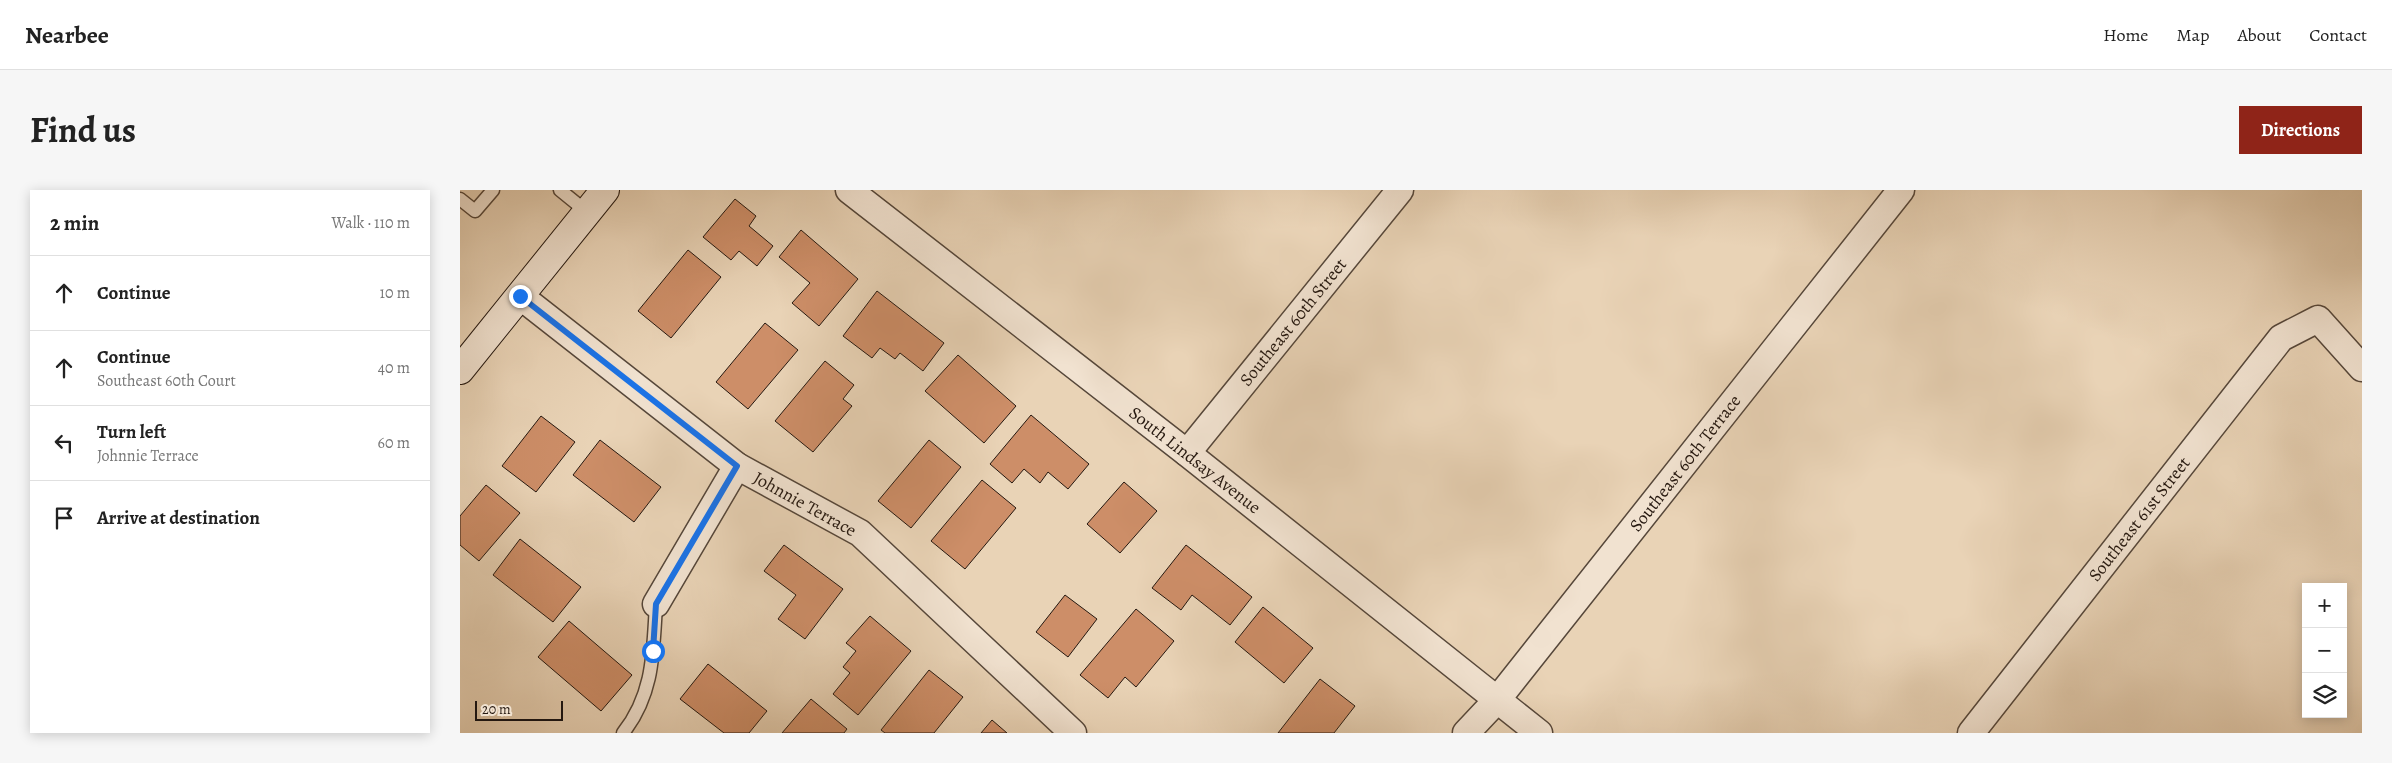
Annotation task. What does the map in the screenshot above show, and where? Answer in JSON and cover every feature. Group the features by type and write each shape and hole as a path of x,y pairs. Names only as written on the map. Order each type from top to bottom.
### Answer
{"main road":[{"path":"460,370 604,190"}],"street":[{"name":"South Lindsay Avenue","path":"849,190 1187,453 1539,733"},
{"name":"Southeast 60th Street","path":"1187,453 1400,190"},
{"name":"Southeast 60th Terrace","path":"1466,733 1497,700 1902,190"},
{"name":"Johnnie Terrace","path":"520,296 737,466 860,533 1074,733"},
{"name":"Southeast 61st Street","path":"1971,733 2282,338 2318,319 2362,368"},
{"path":"656,604 737,466"}],"lane":[{"path":"460,199 475,211 493,190"},
{"path":"560,190 587,212"},
{"path":"623,733 636,717 648,687 656,604"}],"building":[{"path":"735,199 756,216 749,226 773,246 757,266 739,251 731,260 703,237"},
{"path":"801,230 858,279 819,326 792,303 810,283 779,257"},
{"path":"688,250 721,277 671,338 638,311"},
{"path":"877,291 944,343 923,371 900,353 895,359 880,348 872,358 843,336"},
{"path":"765,323 798,350 748,409 716,382"},
{"path":"958,355 1016,406 984,443 925,391"},
{"path":"825,361 854,385 843,399 852,406 813,452 775,421"},
{"path":"1031,415 1089,464 1068,489 1048,472 1040,483 1024,469 1012,483 990,464"},
{"path":"541,416 575,442 536,492 502,466"},
{"path":"600,440 661,487 634,522 573,475"},
{"path":"929,440 961,467 911,528 878,501"},
{"path":"982,480 1016,508 965,569 931,541"},
{"path":"1124,482 1157,511 1120,553 1087,524"},
{"path":"486,485 520,513 479,561 460,545 460,516"},
{"path":"520,539 581,587 553,622 493,575"},
{"path":"784,545 843,589 805,639 778,619 796,595 764,571"},
{"path":"1186,545 1252,597 1230,625 1192,595 1181,610 1152,588"},
{"path":"1065,595 1097,619 1068,657 1036,632"},
{"path":"1263,607 1313,648 1284,683 1235,642"},
{"path":"1136,609 1174,641 1136,687 1125,677 1108,698 1080,675"},
{"path":"870,616 911,651 858,715 833,694 850,673 843,667 856,651 846,643"},
{"path":"569,621 632,675 601,711 538,657"},
{"path":"708,664 767,711 749,733 724,733 680,699"},
{"path":"929,670 963,697 934,733 885,733 881,730"},
{"path":"1320,679 1355,706 1334,733 1278,733"},
{"path":"811,699 847,729 844,733 782,733"},
{"path":"992,720 1007,733 981,733"}],"route":[{"path":"520,296 737,466 656,604 653,651"}]}
